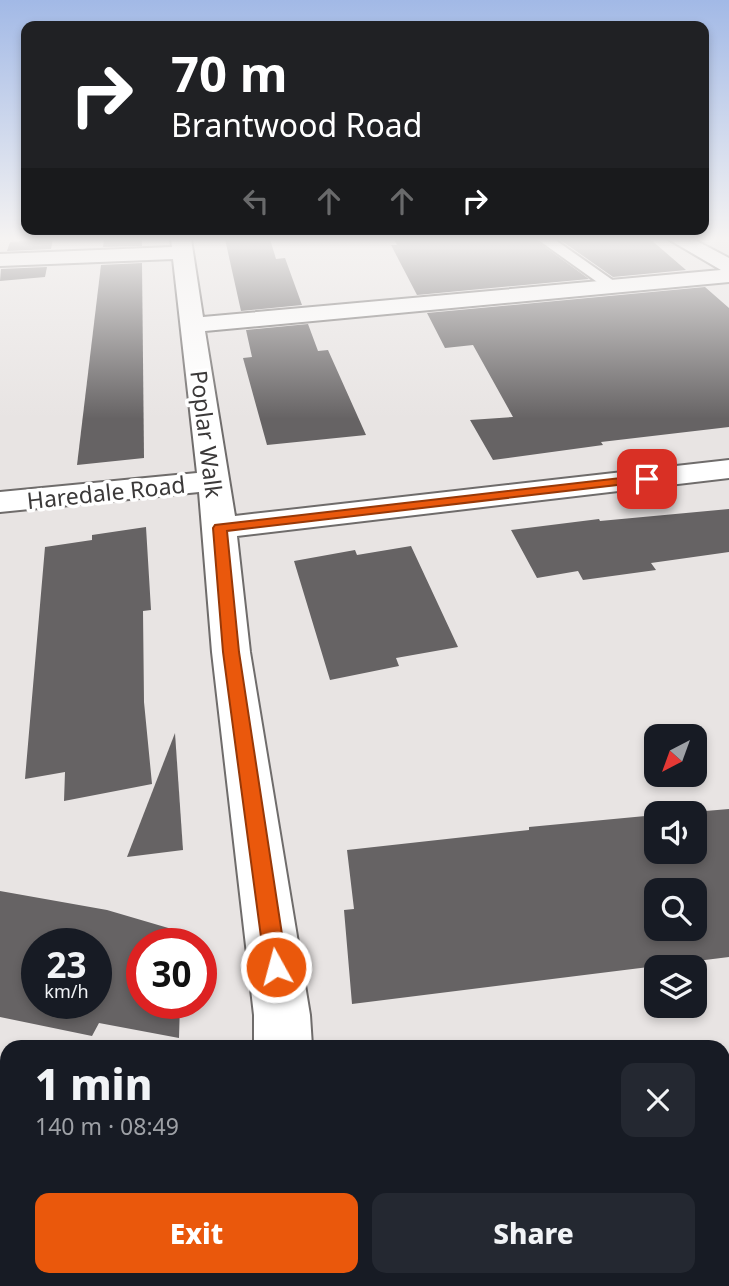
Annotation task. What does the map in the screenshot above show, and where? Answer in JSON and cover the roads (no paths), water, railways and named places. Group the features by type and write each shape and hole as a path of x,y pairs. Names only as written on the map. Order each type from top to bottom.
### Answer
{"street":[{"name":"Poplar Walk","path":"190,299 220,528 230,643 267,894 283,1040"},
{"path":"194,325 473,299"},
{"path":"220,528 729,469"},
{"name":"Haredale Road","path":"0,502 212,481"}]}
